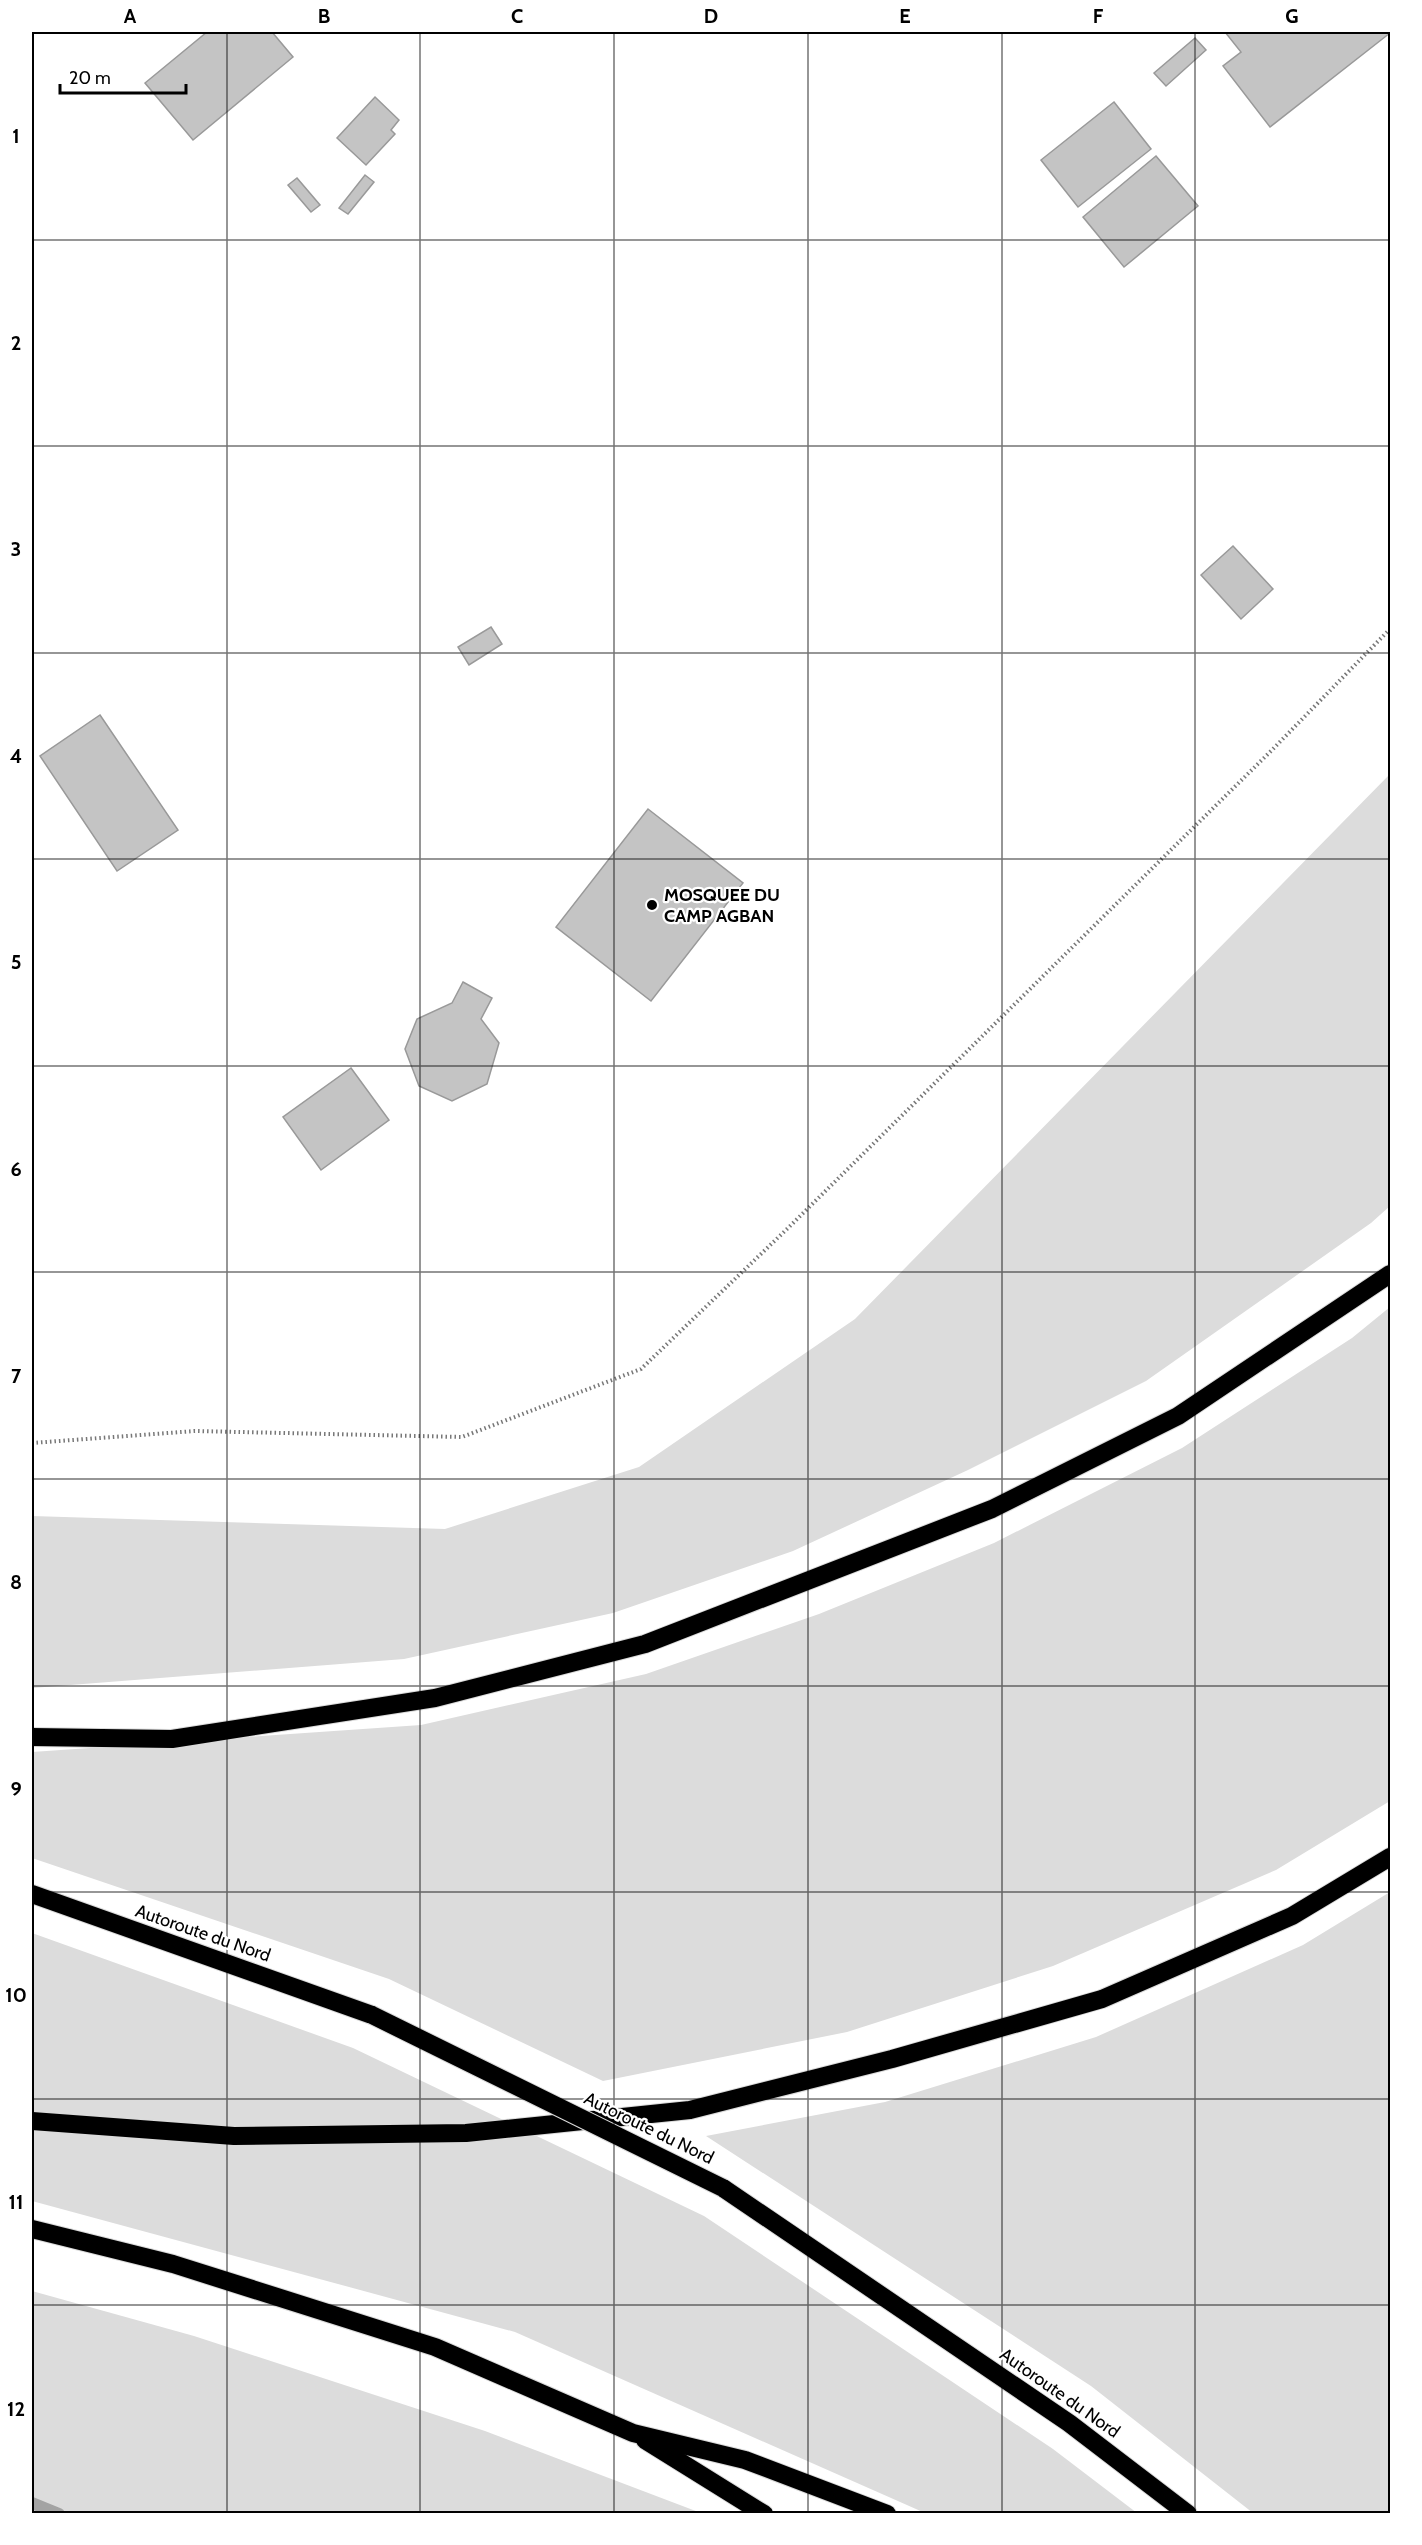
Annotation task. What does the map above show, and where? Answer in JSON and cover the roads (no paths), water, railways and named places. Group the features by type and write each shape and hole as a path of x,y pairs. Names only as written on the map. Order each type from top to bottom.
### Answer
{"highway":[{"path":"32,1737 172,1739 435,1698 645,1644 992,1509 1179,1416 1390,1274"},
{"path":"32,2121 234,2136 466,2133 690,2110 892,2059 1102,1999 1292,1916 1390,1857"},
{"name":"Autoroute du Nord","path":"32,1894 372,2014 723,2188 1069,2423 1188,2514"},
{"path":"32,2229 173,2264 435,2347 633,2433 764,2514"},
{"path":"633,2433 745,2460 887,2514"}],"waterway":[{"path":"32,2503 59,2514"}],"place":[{"name":"MOSQUEE DU CAMP AGBAN","path":"652,905"}]}
